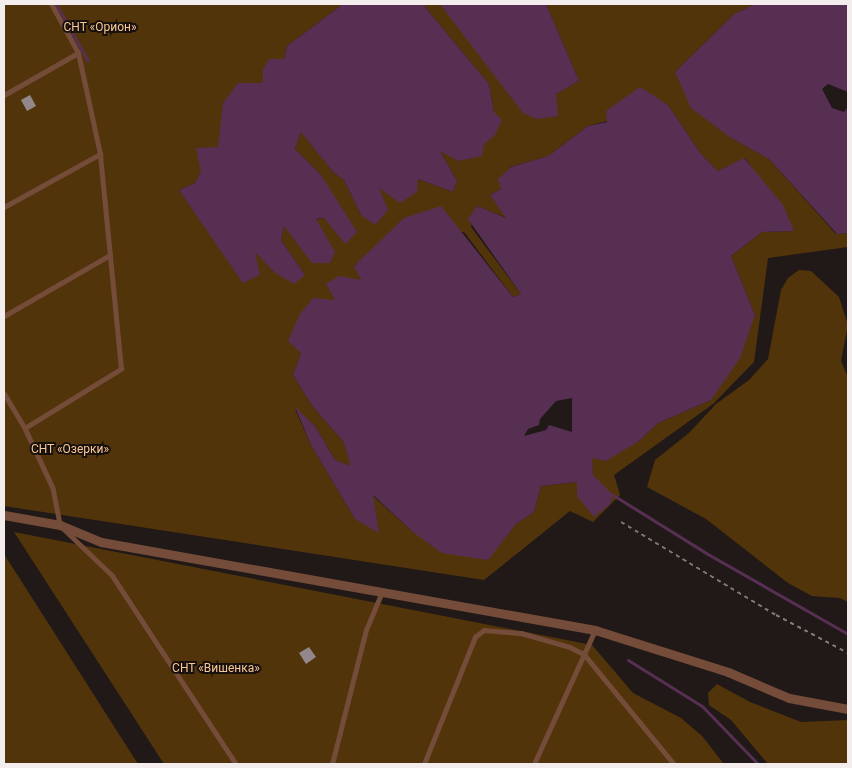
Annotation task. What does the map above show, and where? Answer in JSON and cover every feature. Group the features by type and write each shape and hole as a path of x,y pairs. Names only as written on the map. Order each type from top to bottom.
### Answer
{"street":[{"path":"4,515 60,525 102,542 595,630 728,672 789,698 848,709"}],"lane":[{"path":"25,428 121,369 100,154 78,53 51,4"},
{"path":"4,96 78,53"},
{"path":"4,207 100,154"},
{"path":"4,316 110,255"},
{"path":"4,393 25,428 53,488 60,525 112,575 236,764"},
{"path":"332,764 366,630 382,592"},
{"path":"424,764 475,637 484,630 521,632 570,647 584,654 674,764"},
{"path":"534,764 595,630"}],"path":[{"path":"621,522 776,615 848,653"}],"green space":[{"path":"4,4 343,4 287,46 284,59 263,69 263,83 220,136 218,147 195,183 179,190 194,211 255,251 274,272 305,275 281,240 284,226 324,218 345,243 321,175 295,149 301,131 334,173 344,180 361,215 378,187 418,179 453,192 457,181 440,151 484,144 494,112 489,84 425,7 427,4 440,4 477,49 556,94 579,81 546,4 755,4 734,14 675,72 731,138 769,159 836,234 848,233 848,247 768,258 754,362 713,404 614,475 620,495 593,522 570,511 484,580 4,506","holes":["668,105 701,154 718,171 745,158 794,231 762,232 731,256 755,315 711,400 658,423 639,441 591,458 593,475 577,482 541,486 534,512 516,524 487,560 414,533 372,495 373,507 355,519 311,445 295,409 315,426 335,460 352,467 343,441 313,407 293,375 301,353 335,300 361,280 355,265 371,252 464,232 513,297 521,294 471,227 477,206 507,218 490,195 501,189 510,167 548,156 588,126"]},
{"path":"799,270 811,271 839,297 848,325 841,361 848,378 848,602 840,598 812,596 788,583 706,519 647,487 655,460 689,433 716,404 749,380 768,359 781,290 788,278"},
{"name":"СНТ «Вишенка»","path":"14,532 592,645 633,693 681,718 702,736 724,764 164,764"},
{"path":"4,554 138,764 4,764"},
{"path":"717,684 750,702 801,722 848,720 848,764 768,764 731,720 709,705 708,693"}],"shaded area":[{"path":"343,4 427,4 425,7 489,84 494,112 502,120 495,135 484,144 482,156 458,161 440,151 457,181 453,192 418,179 417,192 400,203 379,188 388,210 375,225 361,215 344,180 334,173 301,132 295,149 321,175 357,232 345,244 324,218 316,219 335,252 330,263 312,263 284,226 281,240 305,275 294,284 274,272 255,252 260,275 243,283 179,190 195,183 201,172 196,148 218,147 223,103 238,83 263,83 263,69 269,59 284,59 287,46"},
{"path":"440,4 546,4 579,81 556,94 558,116 537,119 523,113"},
{"path":"755,4 848,4 848,92 828,84 822,89 832,108 844,112 848,107 848,233 837,234 769,159 731,138 691,108 675,72 734,14"},
{"path":"640,87 668,105 701,154 718,171 744,158 783,205 794,231 762,232 731,256 755,315 740,358 711,400 658,423 639,441 606,461 592,458 593,475 613,495 610,504 594,517 577,496 577,482 541,486 534,512 516,524 488,560 442,553 414,533 373,495 379,533 355,519 311,445 295,407 315,426 335,460 351,466 343,441 313,407 293,375 301,353 288,341 300,314 313,298 335,300 326,284 339,276 361,280 354,266 404,218 441,206 513,297 521,294 468,219 477,206 506,218 490,195 501,189 498,179 511,167 548,156 588,126 607,122 606,111","holes":["572,398 572,432 549,425 546,430 524,436 528,429 539,425 540,419 556,401"]}],"building":[{"path":"30,95 36,106 27,111 21,100"},
{"path":"309,647 316,657 306,664 299,653"}],"waterway":[{"path":"56,4 88,61"},
{"path":"613,495 706,553 848,634"},
{"path":"628,660 702,706 758,764"}],"park label":[{"name":"СНТ «Орион»","path":"100,28"},
{"name":"СНТ «Озерки»","path":"70,450"}]}
